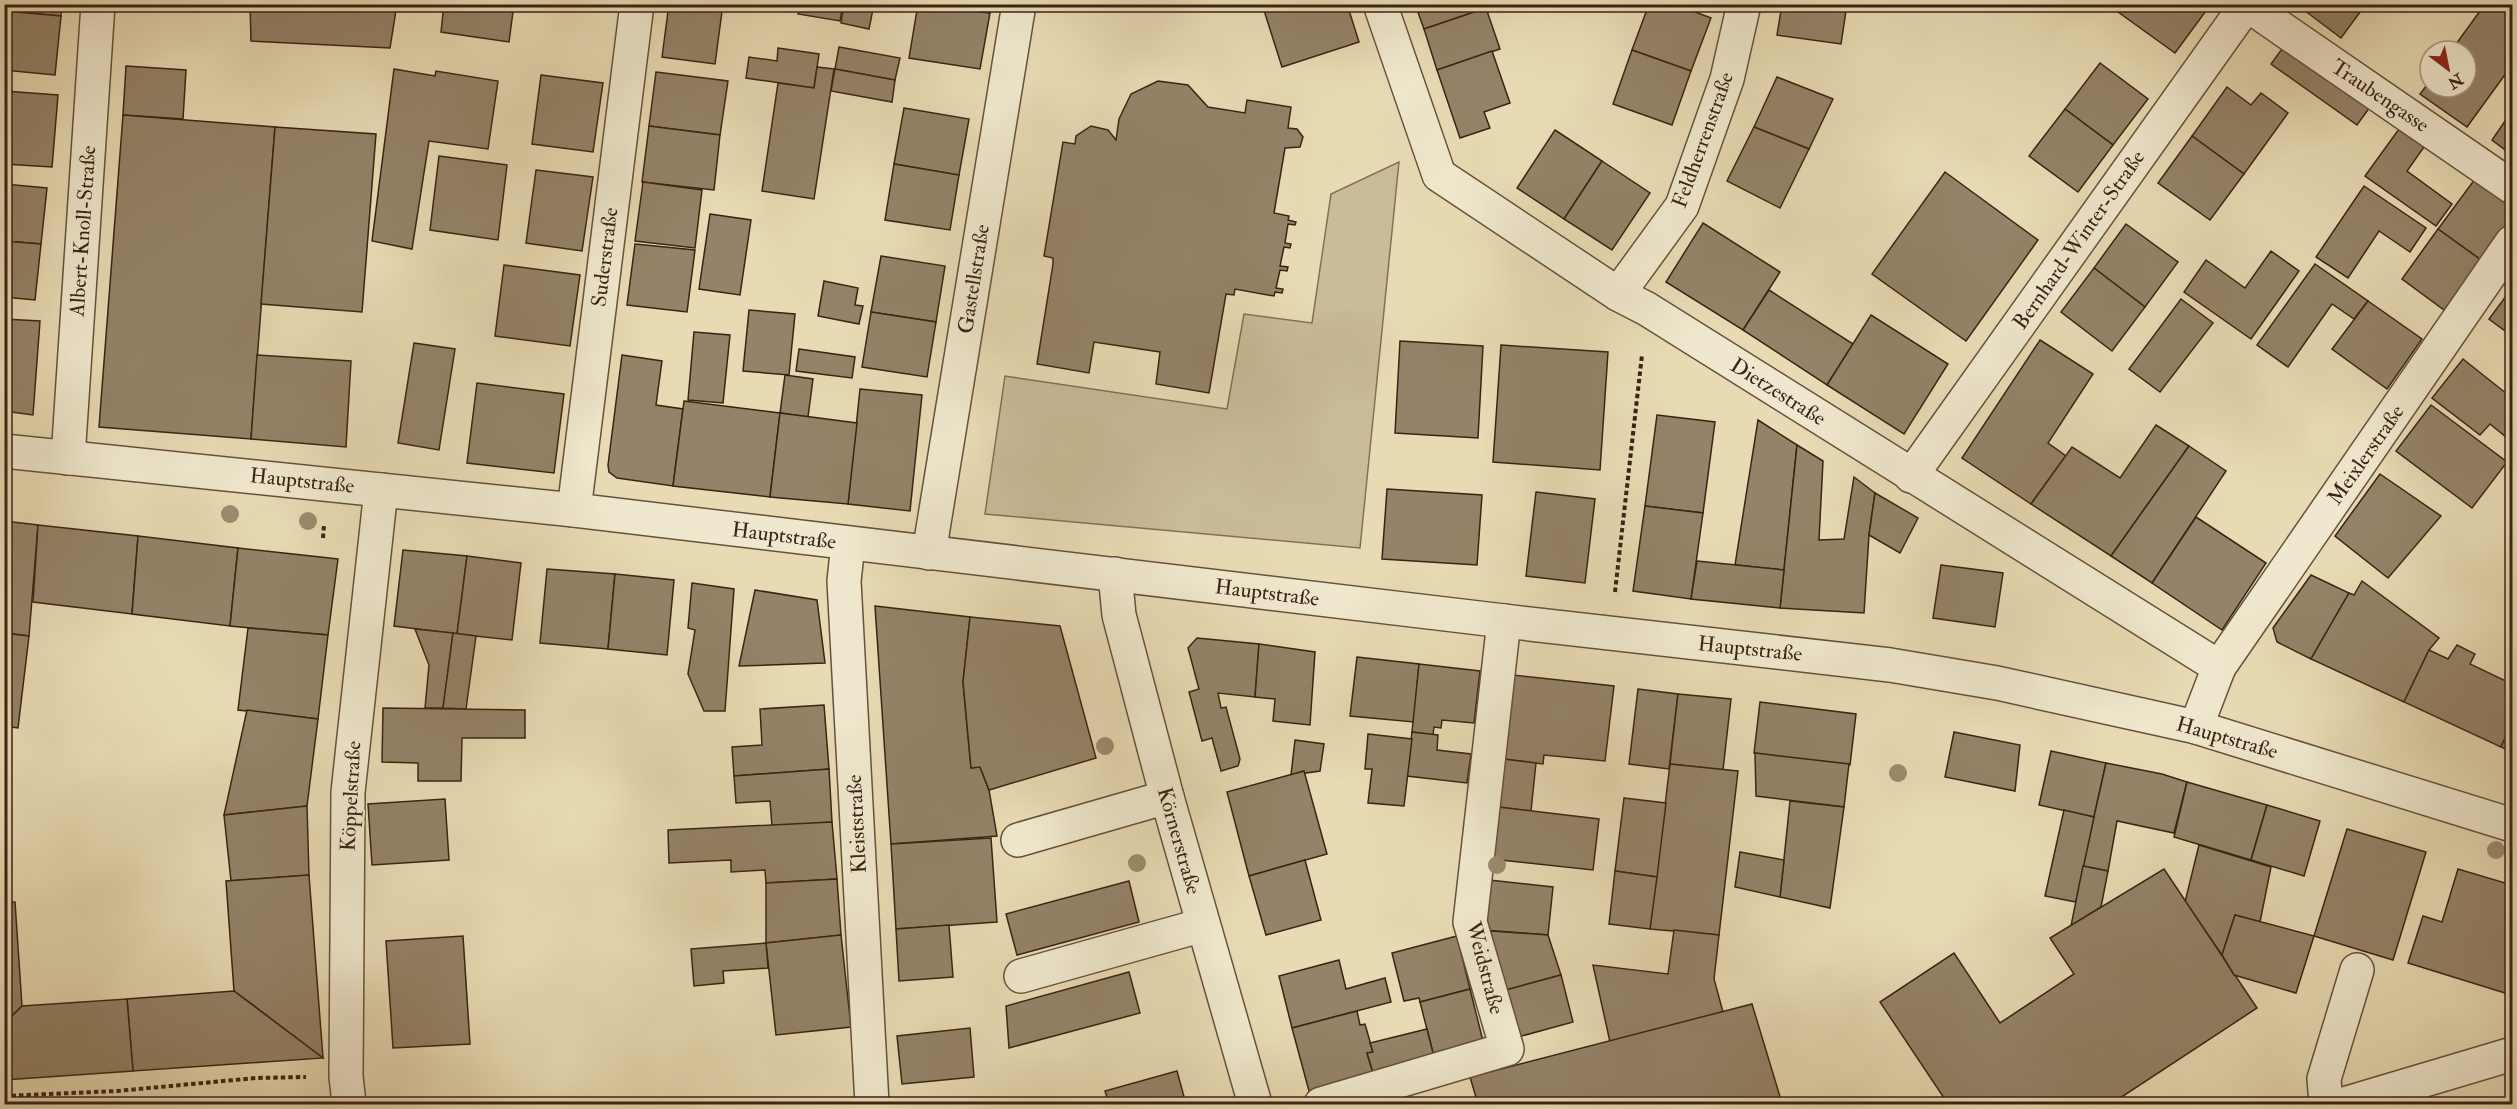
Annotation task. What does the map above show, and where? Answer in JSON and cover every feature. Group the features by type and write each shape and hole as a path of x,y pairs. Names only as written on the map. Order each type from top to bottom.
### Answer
{"street":[{"name":"Albert-Knoll-Straße","path":"68,458 98,4"},
{"name":"Suderstraße","path":"574,510 637,4"},
{"name":"Gastellstraße","path":"929,553 1019,4"},
{"name":"Dietzestraße","path":"1380,4 1438,175 1618,294 1647,309 2219,667"},
{"name":"Feldherrenstraße","path":"1618,294 1682,206 1727,79 1744,4"},
{"name":"Traubengasse","path":"2246,5 2512,187"},
{"name":"Bernhard-Winter-Straße","path":"1911,476 2246,5"},
{"name":"Meixlerstraße","path":"2219,667 2512,242"},
{"name":"Hauptstraße","path":"4,451 574,510 1890,665 1997,682 2196,727 2512,825"},
{"name":"Köppelstraße","path":"348,1090 348,792 381,490"},
{"name":"Kleiststraße","path":"848,544 844,581 872,1104"},
{"name":"Körnerstraße","path":"1115,574 1119,615 1167,797 1255,1104"},
{"name":"Weidstraße","path":"1321,1104 1508,1048 1470,922 1504,621"},
{"path":"2196,727 2219,667"},
{"path":"1018,840 1167,797"},
{"path":"1021,976 1203,925"},
{"path":"2326,1104 2324,1078 2357,970"},
{"path":"2344,1104 2512,1054"}],"path":[{"path":"1615,593 1647,309"},
{"path":"4,1096 117,1091 256,1078 348,1090"}],"shaded area":[{"path":"1399,162 1360,548 985,514 1005,376 1227,409 1244,314 1312,323 1331,194"}],"building":[{"path":"4,4 62,4 61,16 4,11"},
{"path":"250,4 397,4 390,48 251,41"},
{"path":"444,4 514,4 509,42 441,32"},
{"path":"669,4 723,4 715,64 662,57"},
{"path":"800,4 843,4 840,21 798,14"},
{"path":"844,4 874,4 869,29 841,23"},
{"path":"918,4 990,13 980,69 909,58"},
{"path":"932,4 991,4 990,13"},
{"path":"1262,4 1347,4 1359,42 1282,67"},
{"path":"1415,4 1485,4 1486,8 1424,29"},
{"path":"1649,4 1674,4 1711,18 1691,71 1632,50"},
{"path":"1782,4 1847,4 1841,44 1777,35"},
{"path":"2107,4 2211,4 2175,53"},
{"path":"2296,4 2366,4 2341,38"},
{"path":"2485,4 2501,4 2512,13 2512,65 2467,127 2427,99 2478,99 2478,39 2460,39"},
{"path":"1486,8 1500,49 1437,70 1424,29"},
{"path":"4,11 61,16 55,75 4,70"},
{"path":"2284,46 2370,107 2357,125 2271,64"},
{"path":"839,47 900,58 895,80 835,69"},
{"path":"778,48 819,54 814,88 746,78 749,57 777,61"},
{"path":"1632,50 1691,71 1672,125 1613,104"},
{"path":"1492,51 1510,103 1484,112 1490,128 1460,138 1437,70"},
{"path":"2100,63 2148,99 2113,145 2065,109"},
{"path":"126,66 186,70 183,119 123,115"},
{"path":"817,67 834,69 814,199 762,191 778,83 814,88"},
{"path":"394,69 435,76 436,71 498,81 488,149 429,141 412,249 372,241"},
{"path":"835,69 895,80 892,102 831,91"},
{"path":"656,72 728,81 720,135 649,126"},
{"path":"541,75 603,83 593,152 532,144"},
{"path":"1777,77 1833,99 1809,149 1754,127"},
{"path":"1158,81 1188,85 1208,107 1245,113 1247,100 1291,107 1288,128 1297,129 1303,137 1300,147 1285,148 1274,213 1289,216 1288,220 1296,222 1295,225 1288,224 1285,243 1291,244 1290,248 1284,247 1280,266 1288,267 1287,271 1280,270 1276,288 1283,289 1282,293 1275,292 1274,296 1235,289 1234,295 1226,294 1209,393 1156,384 1160,352 1094,342 1089,373 1037,364 1053,264 1053,258 1044,256 1063,142 1075,144 1076,136 1091,126 1108,130 1116,140 1119,119 1131,94"},
{"path":"2227,87 2251,105 2261,93 2288,113 2244,174 2192,136"},
{"path":"4,91 58,95 52,167 4,164"},
{"path":"904,108 969,119 959,175 894,164"},
{"path":"2065,109 2113,145 2078,192 2029,156"},
{"path":"2512,111 2512,155 2492,140"},
{"path":"123,115 275,127 251,439 99,427"},
{"path":"649,126 720,135 714,190 642,182"},
{"path":"275,127 376,134 362,312 261,304"},
{"path":"1754,127 1809,149 1780,208 1727,181"},
{"path":"2399,129 2424,147 2407,171 2452,204 2436,226 2365,176"},
{"path":"1555,130 1602,161 1564,219 1517,188"},
{"path":"2192,136 2244,174 2210,220 2158,183"},
{"path":"439,156 507,165 498,240 430,230"},
{"path":"1602,161 1650,193 1612,250 1564,219"},
{"path":"894,164 959,175 950,230 885,220"},
{"path":"536,170 593,177 582,251 526,243"},
{"path":"1945,172 2038,240 1966,341 1872,274"},
{"path":"2475,179 2512,207 2512,216 2481,260 2438,229"},
{"path":"643,182 702,190 695,248 635,241"},
{"path":"4,184 47,188 41,244 4,241"},
{"path":"2364,186 2426,228 2410,252 2379,231 2348,278 2316,257"},
{"path":"710,214 751,220 740,295 699,289"},
{"path":"1703,223 1780,272 1743,330 1666,282"},
{"path":"2126,224 2178,262 2145,307 2094,268"},
{"path":"2438,229 2481,260 2444,310 2402,279"},
{"path":"4,241 41,244 35,300 4,297"},
{"path":"635,244 695,250 687,312 627,305"},
{"path":"2271,251 2299,271 2251,339 2184,292 2206,260 2245,288"},
{"path":"881,256 945,266 936,322 871,312"},
{"path":"2315,264 2368,301 2354,319 2332,304 2288,367 2257,345"},
{"path":"504,265 580,275 570,346 495,336"},
{"path":"2094,268 2145,307 2112,351 2061,312"},
{"path":"824,281 858,288 855,305 863,306 859,324 818,316"},
{"path":"2512,288 2512,336 2489,319"},
{"path":"1769,290 1853,344 1827,385 1743,330"},
{"path":"2181,299 2213,323 2160,392 2129,369"},
{"path":"2368,301 2422,339 2387,389 2332,349"},
{"path":"749,310 795,314 789,375 743,371"},
{"path":"871,312 936,322 927,377 862,367"},
{"path":"1871,315 1948,364 1904,434 1827,385"},
{"path":"4,319 40,321 33,415 4,411"},
{"path":"694,332 730,335 723,403 688,400"},
{"path":"2040,340 2093,374 2048,443 2066,456 2031,504 1962,458"},
{"path":"1400,341 1483,346 1478,438 1395,433"},
{"path":"414,343 455,349 439,450 398,443"},
{"path":"1501,345 1608,352 1600,470 1493,462"},
{"path":"799,349 855,357 852,378 796,371"},
{"path":"257,355 351,361 346,447 251,439"},
{"path":"622,355 662,361 656,405 683,409 673,486 617,478 609,472"},
{"path":"2463,359 2512,398 2512,442 2490,424 2480,435 2432,398"},
{"path":"785,375 813,379 808,417 780,413"},
{"path":"477,383 564,394 554,473 467,463"},
{"path":"860,389 922,395 910,511 848,504"},
{"path":"684,401 780,413 770,497 673,486"},
{"path":"2431,405 2507,462 2472,508 2396,451"},
{"path":"780,413 857,423 848,504 770,497"},
{"path":"1657,415 1715,422 1703,513 1645,506"},
{"path":"1758,420 1797,445 1784,570 1735,565"},
{"path":"2156,425 2189,446 2111,556 2031,504 2072,447 2120,478"},
{"path":"1797,445 1823,461 1819,540 1844,539 1854,477 1875,493 1869,535 1864,613 1780,608"},
{"path":"2189,446 2226,471 2152,583 2111,556"},
{"path":"2380,474 2441,516 2388,578 2335,536"},
{"path":"1387,489 1482,495 1477,565 1382,559"},
{"path":"1536,492 1595,499 1585,583 1526,576"},
{"path":"1875,493 1918,518 1900,553 1869,535"},
{"path":"1645,506 1703,513 1691,599 1633,591"},
{"path":"2196,517 2266,563 2222,630 2152,583"},
{"path":"4,521 38,525 29,636 4,633"},
{"path":"38,525 138,536 132,614 33,602"},
{"path":"138,536 238,548 230,626 132,614"},
{"path":"238,548 338,559 328,635 230,626"},
{"path":"403,550 467,556 457,634 394,626"},
{"path":"467,556 521,563 512,640 457,634"},
{"path":"1697,561 1784,570 1780,608 1691,599"},
{"path":"1941,565 2003,573 1995,627 1933,618"},
{"path":"547,569 615,574 608,649 540,643"},
{"path":"615,574 674,580 667,655 608,649"},
{"path":"2311,575 2349,593 2311,659 2277,642 2273,628"},
{"path":"2362,581 2439,638 2429,650 2404,702 2311,659 2349,593 2354,595"},
{"path":"692,583 734,589 725,711 704,711 688,674 695,630 688,628"},
{"path":"755,590 817,600 825,663 739,666"},
{"path":"875,606 970,617 963,682 971,768 980,767 989,790 997,836 891,844"},
{"path":"970,617 1060,626 1096,758 989,790 980,767 971,768 963,682"},
{"path":"248,628 328,635 318,719 238,710"},
{"path":"415,629 453,633 443,708 425,708 429,665"},
{"path":"4,633 29,636 18,728 4,726"},
{"path":"453,633 476,636 466,709 443,708"},
{"path":"1197,638 1259,644 1255,697 1218,693 1221,708 1226,707 1240,759 1238,766 1221,771 1212,738 1202,741 1189,692 1199,689 1188,648"},
{"path":"1259,644 1315,652 1310,725 1273,721 1275,699 1255,697"},
{"path":"2457,645 2475,654 2470,664 2512,684 2512,723 2501,747 2404,702 2429,650 2448,659"},
{"path":"1357,657 1419,664 1414,722 1350,716"},
{"path":"1419,664 1480,671 1474,723 1442,720 1441,728 1434,727 1433,735 1412,732"},
{"path":"1513,675 1614,686 1605,761 1544,755 1543,764 1503,759"},
{"path":"1638,689 1678,694 1669,769 1629,764"},
{"path":"1678,694 1731,699 1723,770 1670,764"},
{"path":"1760,702 1856,714 1850,765 1754,753"},
{"path":"824,705 829,769 734,776 732,747 762,745 760,709"},
{"path":"383,708 525,710 525,738 462,738 461,781 418,781 418,763 382,762"},
{"path":"247,710 318,719 307,806 224,815"},
{"path":"2512,723 2512,752 2501,747"},
{"path":"1412,732 1438,735 1437,750 1471,754 1467,783 1407,776"},
{"path":"1954,732 2020,745 2015,791 1945,777"},
{"path":"1368,734 1412,739 1404,806 1368,803 1372,769 1365,769"},
{"path":"1295,740 1324,744 1320,771 1291,775"},
{"path":"2051,751 2106,763 2094,817 2039,805"},
{"path":"1755,753 1849,764 1844,807 1756,796"},
{"path":"1503,759 1536,763 1531,811 1498,807"},
{"path":"2106,763 2162,774 2187,782 2174,833 2117,821 2108,871 2083,866"},
{"path":"1670,764 1738,771 1719,935 1650,929"},
{"path":"829,769 832,822 772,826 770,801 736,803 734,776"},
{"path":"1304,771 1327,854 1249,876 1227,792"},
{"path":"2187,782 2267,805 2251,860 2174,837"},
{"path":"1624,798 1666,803 1657,877 1615,871"},
{"path":"445,799 449,860 372,865 368,804"},
{"path":"1790,801 1844,807 1830,908 1780,897"},
{"path":"2267,805 2320,821 2304,876 2251,860"},
{"path":"307,806 309,875 231,881 224,815"},
{"path":"1498,807 1599,819 1593,870 1492,859"},
{"path":"2064,810 2094,817 2076,902 2045,896"},
{"path":"832,822 837,879 766,883 765,870 731,872 731,860 669,863 668,830"},
{"path":"2347,829 2426,852 2393,960 2314,936"},
{"path":"991,838 997,922 896,929 891,844"},
{"path":"2199,845 2271,867 2260,922 2235,915 2222,955 2185,902"},
{"path":"1740,852 1784,860 1780,897 1735,887"},
{"path":"1305,860 1321,920 1266,935 1249,876"},
{"path":"2083,866 2108,871 2101,907 2071,926"},
{"path":"2164,869 2257,1008 2111,1104 1948,1104 1880,1002 1954,953 2000,1023 2074,974 2050,938"},
{"path":"2458,869 2512,885 2512,968 2505,993 2408,963 2423,916 2442,922"},
{"path":"1615,871 1657,877 1650,929 1609,924"},
{"path":"309,875 323,1058 234,991 226,881"},
{"path":"837,879 841,935 766,943 766,883"},
{"path":"1489,880 1553,887 1548,935 1484,930"},
{"path":"1129,881 1139,922 1017,955 1006,914"},
{"path":"15,902 22,1006 4,1024 4,903"},
{"path":"2235,915 2314,936 2296,993 2234,975 2222,955"},
{"path":"949,925 953,977 899,981 896,929"},
{"path":"1674,930 1719,935 1714,979 1723,1012 1610,1042 1593,965 1668,974"},
{"path":"1490,931 1548,935 1561,975 1506,990"},
{"path":"841,935 851,1027 776,1035 766,943"},
{"path":"463,936 470,1044 393,1048 386,941"},
{"path":"1457,936 1470,989 1420,1002 1419,998 1404,1001 1392,953"},
{"path":"766,943 768,968 723,971 724,983 694,986 691,949"},
{"path":"1339,960 1346,989 1385,978 1391,1002 1292,1028 1279,976"},
{"path":"1129,972 1140,1013 1009,1048 1006,1006"},
{"path":"1561,975 1573,1022 1518,1037 1506,990"},
{"path":"1470,989 1484,1045 1434,1057 1420,1002"},
{"path":"234,991 323,1058 133,1071 127,999"},
{"path":"127,999 133,1071 4,1080 4,1024 22,1006"},
{"path":"1752,1004 1781,1100 1773,1104 1478,1104 1470,1077"},
{"path":"1357,1011 1360,1025 1365,1024 1373,1052 1367,1053 1373,1073 1309,1091 1292,1028"},
{"path":"970,1028 974,1077 902,1084 897,1036"},
{"path":"1427,1029 1434,1057 1373,1073 1367,1053 1373,1052 1370,1043"},
{"path":"1177,1071 1186,1104 1109,1104 1105,1091"}]}
